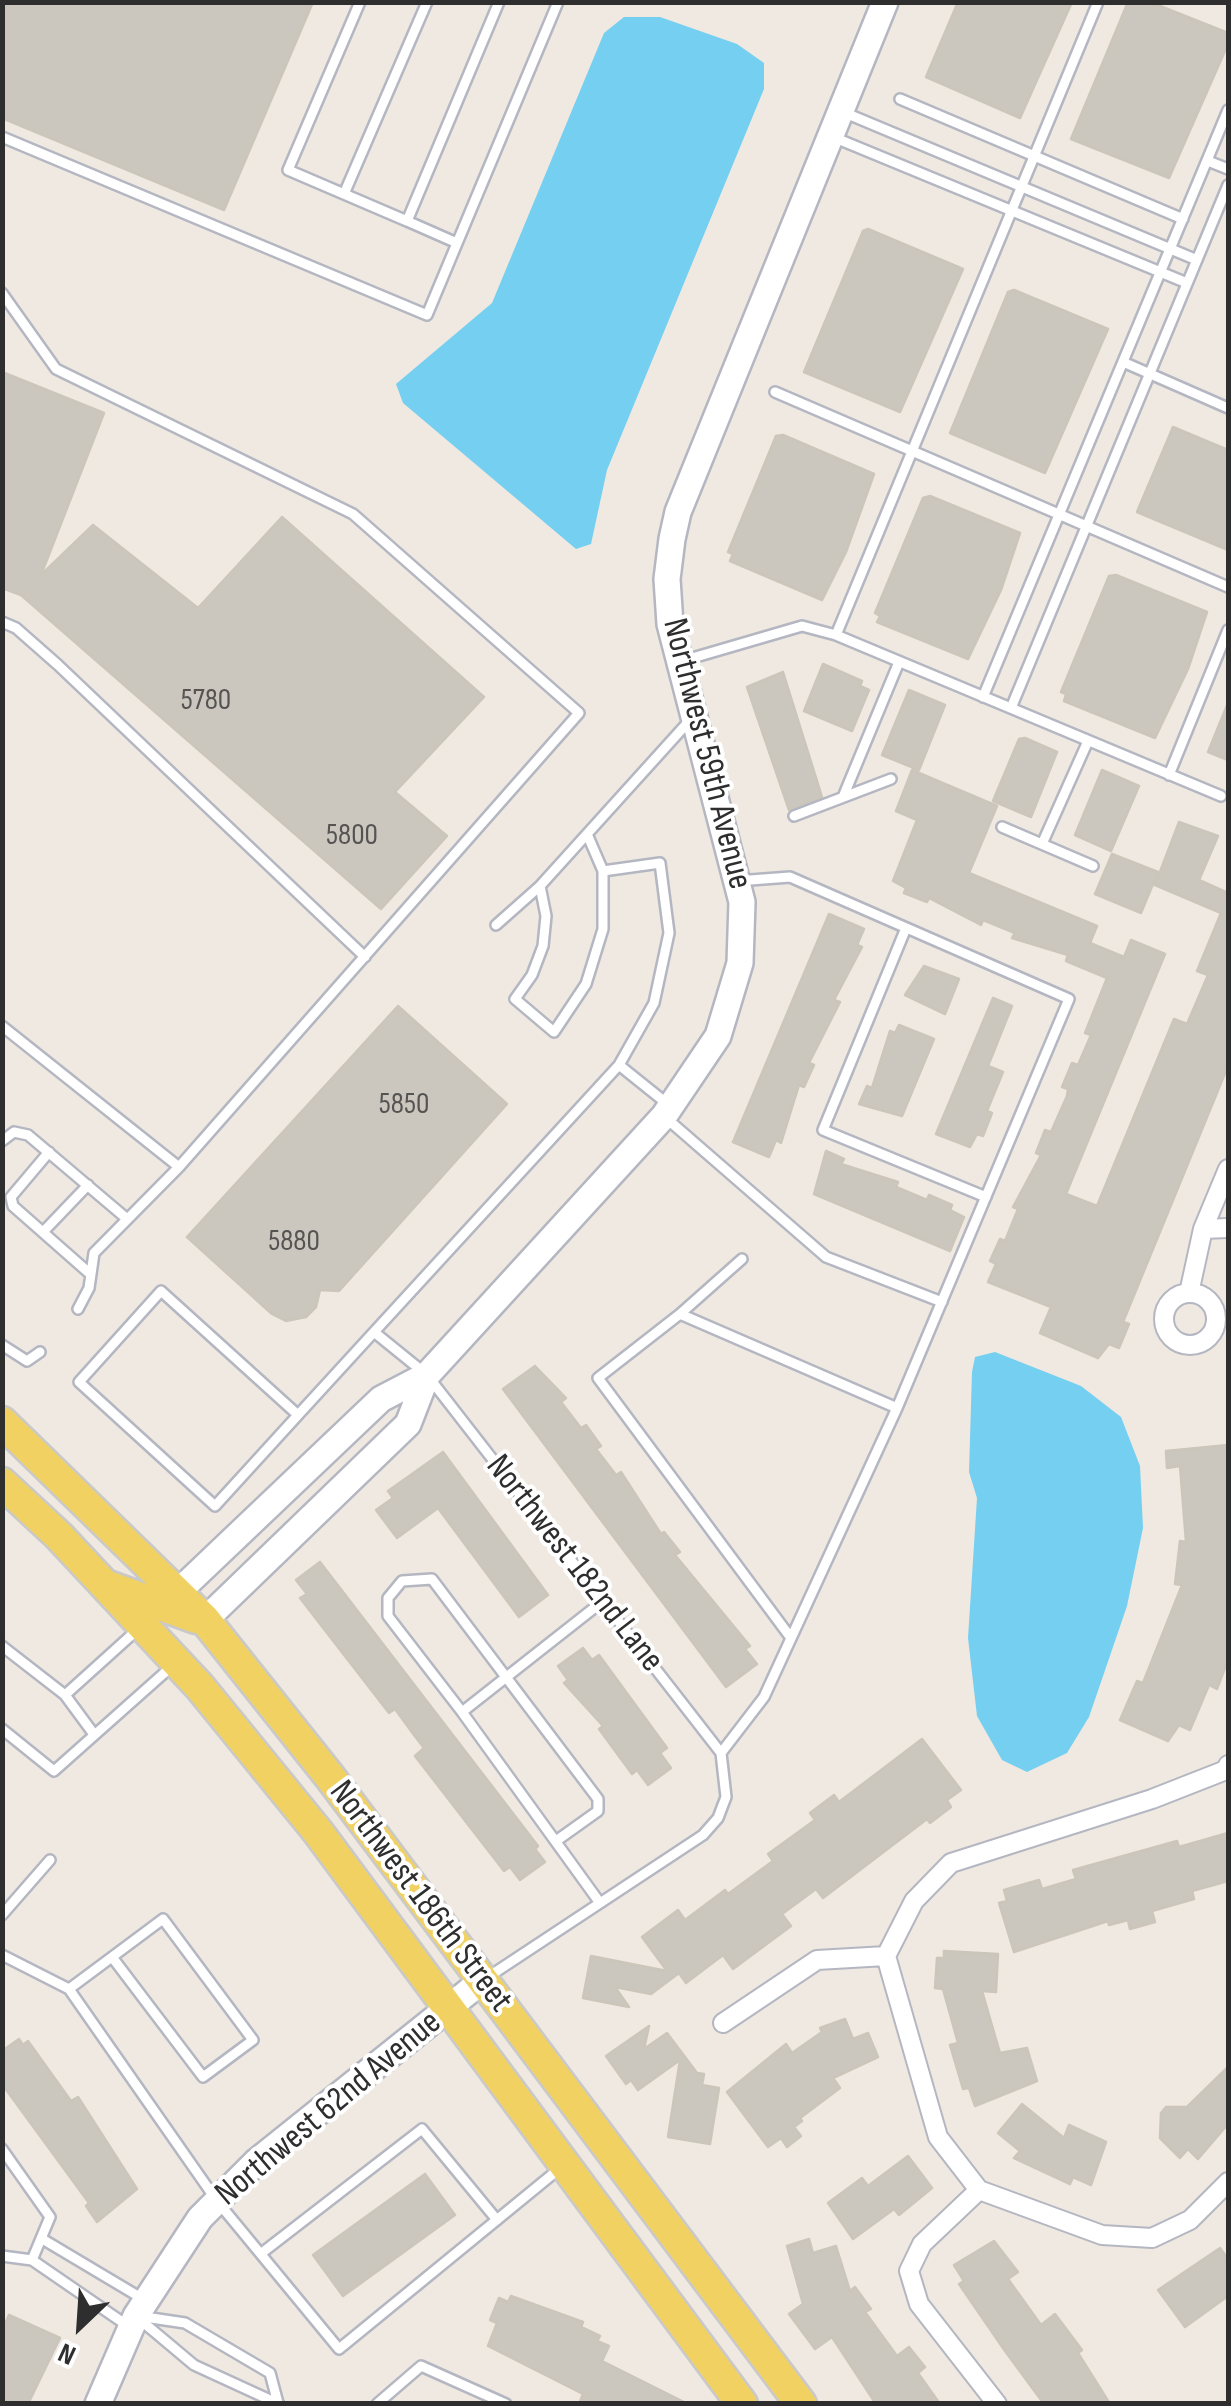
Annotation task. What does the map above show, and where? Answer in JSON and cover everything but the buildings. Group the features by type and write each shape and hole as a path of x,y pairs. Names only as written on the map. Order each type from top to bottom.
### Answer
{"main road":[{"name":"Northwest 186th Street","path":"2,1422 205,1620 483,1980 801,2404"},
{"name":"Northwest 186th Street","path":"2,1483 176,1662 318,1832 742,2404"},
{"path":"105,1585 205,1620"},
{"path":"142,1625 167,1628 234,1656"}],"street":[{"name":"Northwest 59th Avenue","path":"177,1593 381,1399 427,1374 667,1111 718,1036 740,962 742,902 678,662 668,579 678,512 885,2"},
{"path":"1189,1293 1203,1229 1228,1168"},
{"path":"1203,1229 1228,1228"},
{"name":"Northwest 59th Avenue","path":"205,1620 408,1424 427,1374"},
{"path":"1228,1765 1152,1799 951,1863 914,1901 886,1956 938,2137 979,2190 1102,2235 1152,2238 1190,2220 1228,2182"},
{"path":"723,2023 817,1960 886,1956"},
{"name":"Northwest 62nd Avenue","path":"98,2404 137,2315 200,2218 256,2162 483,1980"},
{"path":"979,2190 922,2244 909,2271 919,2304 997,2404"}],"lane":[{"path":"360,2 288,170 456,243"},
{"path":"344,194 427,2"},
{"path":"407,222 499,2"},
{"path":"2,137 427,315 558,2"},
{"path":"836,635 1098,2"},
{"path":"900,98 1183,219"},
{"path":"984,697 1228,110"},
{"path":"840,111 1197,260"},
{"path":"830,136 1188,283"},
{"path":"1208,161 1228,169"},
{"path":"1011,708 1228,184"},
{"path":"2,293 56,369 353,514 580,713 180,1167 94,1253 88,1272 89,1288 78,1308"},
{"path":"1123,362 1228,408"},
{"path":"775,392 1228,587"},
{"path":"2,622 16,628 58,665 365,956"},
{"path":"678,662 802,626 836,635 1220,796"},
{"path":"1169,774 1228,630"},
{"path":"844,797 899,662"},
{"path":"496,925 540,886 693,717"},
{"path":"1042,844 1088,740"},
{"path":"794,816 891,778"},
{"path":"1002,827 1094,866"},
{"path":"540,886 546,916 543,946 532,974 515,999 554,1032 586,984 603,929 603,871 587,834"},
{"path":"298,1415 161,1292 79,1382 215,1506 619,1065 654,1003 668,933 660,862 603,871"},
{"path":"483,1980 710,1826 726,1797 727,1774 722,1753 764,1697 898,1408 1069,1000 790,876 737,881"},
{"path":"906,928 824,1130 986,1196"},
{"path":"4,1029 180,1167"},
{"path":"619,1065 826,1256 942,1302"},
{"path":"2,1141 14,1132 28,1134 126,1218"},
{"path":"49,1152 11,1198 13,1206 88,1272"},
{"path":"43,1232 88,1185"},
{"path":"742,1259 598,1378 791,1638"},
{"path":"680,1314 898,1408"},
{"name":"Northwest 182nd Lane","path":"374,1332 427,1374 722,1753"},
{"path":"2,1346 27,1361 40,1352"},
{"path":"556,1841 598,1810 598,1798 432,1580 402,1581 388,1598 388,1616 600,1903"},
{"path":"462,1712 603,1601"},
{"path":"65,1695 142,1625"},
{"path":"2,1646 65,1695 93,1732"},
{"path":"2,1730 54,1770 176,1662"},
{"path":"2,1915 50,1860"},
{"path":"69,1989 112,1957 162,1920 253,2040 203,2077 112,1957"},
{"path":"2,1955 69,1989 217,2201 263,2252 339,2349 565,2164"},
{"path":"263,2252 422,2129 496,2220"},
{"path":"2,2149 50,2217 44,2240 32,2260"},
{"path":"44,2240 194,2366 278,2403"},
{"path":"2,2256 32,2260 137,2315 185,2323 270,2372 278,2403"},
{"path":"377,2404 421,2366 506,2404"}],"water":[{"path":"624,17 660,17 737,44 764,63 764,89 607,470 591,544 576,549 403,403 396,384 492,303 604,33"},
{"path":"995,1352 1081,1386 1121,1417 1140,1466 1143,1528 1127,1606 1089,1717 1067,1753 1027,1772 1002,1760 977,1716 968,1638 977,1498 969,1472 972,1372 975,1357"}]}
